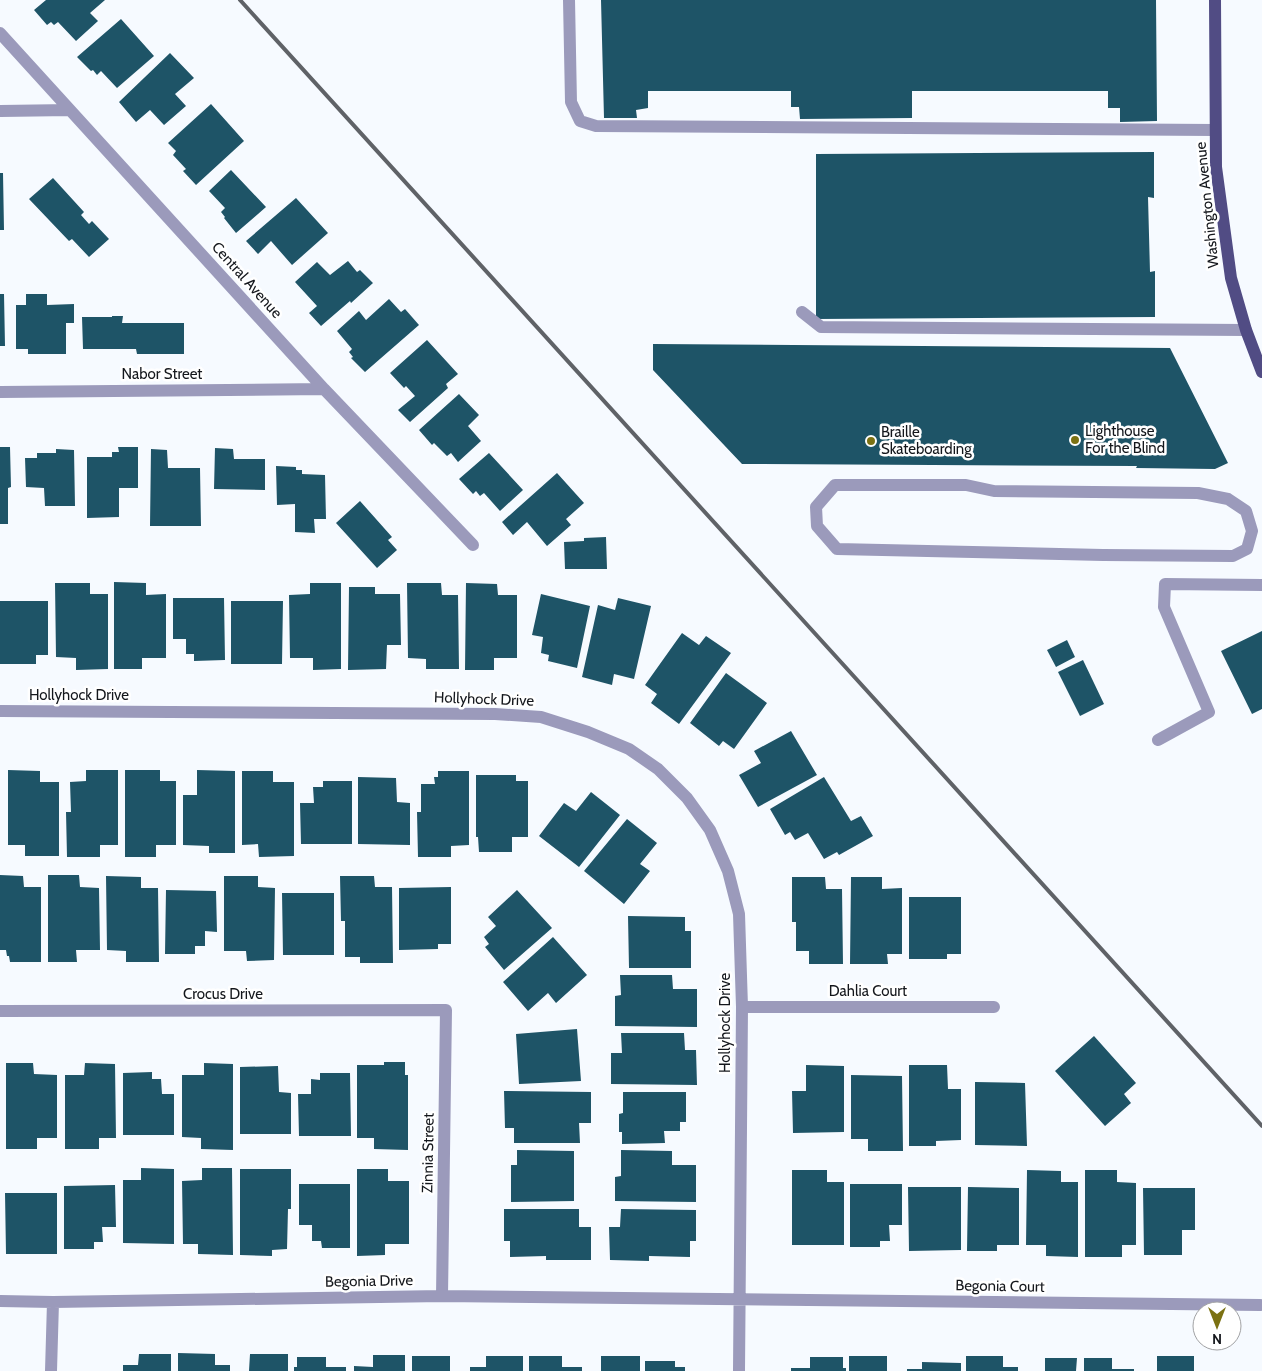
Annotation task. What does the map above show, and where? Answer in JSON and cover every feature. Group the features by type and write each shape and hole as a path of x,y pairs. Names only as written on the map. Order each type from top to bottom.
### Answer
{"main road":[{"name":"Washington Avenue","path":"1216,0 1216,167 1231,278 1246,330 1262,372"}],"street":[{"path":"569,0 571,102 580,121 596,126 1216,130"},
{"name":"Central Avenue","path":"0,33 324,390 473,545"},
{"path":"0,111 70,110"},
{"path":"802,312 821,327 1246,330"},
{"name":"Nabor Street","path":"0,392 324,390"},
{"path":"834,485 966,485 994,491 1198,493 1228,500 1246,511 1257,531 1247,549 1233,556 837,549 817,526 816,507 834,485"},
{"path":"1158,740 1209,712 1164,606 1165,584 1262,585"},
{"name":"Hollyhock Drive","path":"0,711 495,714 541,717 588,732 629,749 658,769 687,798 710,830 728,870 739,914 742,1007 739,1371"},
{"name":"Dahlia Court","path":"742,1007 994,1008"},
{"name":"Crocus Drive","path":"0,1011 446,1010"},
{"name":"Zinnia Street","path":"442,1296 446,1010"},
{"name":"Begonia Drive","path":"0,1301 53,1302 442,1296 739,1299"},
{"name":"Begonia Court","path":"739,1299 1260,1305"},
{"path":"51,1371 53,1302"}],"building":[{"path":"46,0 105,0 90,13 98,21 76,41 58,22 54,25 51,22 47,25 34,10"},
{"path":"601,0 1156,0 1157,121 1120,122 1120,108 1108,108 1108,91 912,91 912,118 800,119 799,107 791,107 791,91 648,91 648,108 636,110 637,118 604,118"},
{"path":"121,19 154,56 117,88 101,71 97,75 77,57"},
{"path":"170,53 194,78 175,94 186,106 164,125 150,110 136,122 119,102"},
{"path":"211,104 244,141 196,185 183,171 186,169 173,155 176,151 168,143"},
{"path":"1154,152 1154,198 1148,197 1150,272 1155,271 1155,317 816,319 816,154"},
{"path":"231,170 266,207 236,233 221,212 225,208 209,191"},
{"path":"0,173 3,173 4,230 0,230"},
{"path":"53,178 84,212 81,215 89,224 92,221 109,239 89,257 72,239 69,241 29,199"},
{"path":"296,198 328,233 292,265 271,241 258,254 246,241"},
{"path":"348,261 357,272 360,270 373,283 321,326 309,313 317,306 295,282 317,262 330,275"},
{"path":"0,294 4,294 5,346 0,346"},
{"path":"26,294 47,294 47,305 74,304 74,323 66,323 66,354 28,354 28,349 16,349 16,305 26,305"},
{"path":"389,299 401,312 405,309 419,325 365,372 351,358 353,357 349,352 352,349 337,331 359,311 366,320"},
{"path":"123,316 122,323 184,323 184,354 137,354 136,349 83,349 82,317"},
{"path":"427,340 458,374 446,384 448,388 410,422 398,410 415,396 406,386 404,388 390,373"},
{"path":"653,344 1170,348 1228,463 1215,469 1136,468 1137,466 742,464 653,370"},
{"path":"459,394 479,415 468,426 481,441 458,462 451,453 447,456 434,443 432,445 419,430"},
{"path":"0,447 10,447 11,487 8,488 8,524 0,524"},
{"path":"118,447 138,447 138,488 119,488 119,517 87,518 87,457 112,457 112,452 119,452"},
{"path":"215,448 233,449 234,459 265,459 265,490 214,489"},
{"path":"56,449 74,450 75,506 45,506 44,488 26,487 25,458 37,458 37,453 56,453"},
{"path":"151,449 167,450 168,468 200,468 201,526 150,526"},
{"path":"489,453 523,490 500,511 484,493 480,496 476,491 473,494 459,479"},
{"path":"276,466 296,467 296,470 302,470 302,474 325,475 326,519 314,519 315,533 295,532 295,504 277,505"},
{"path":"557,473 584,503 566,519 571,525 547,546 527,522 513,535 502,522"},
{"path":"360,501 392,537 388,540 397,550 377,568 336,523"},
{"path":"606,537 607,569 565,569 564,542 584,541 584,538"},
{"path":"114,582 146,583 146,595 166,594 166,658 142,658 142,669 114,669"},
{"path":"55,583 90,583 90,594 108,594 108,669 76,670 76,658 56,657"},
{"path":"310,583 341,583 341,669 313,670 313,658 290,658 289,595 310,594"},
{"path":"407,583 441,583 442,595 458,595 459,669 426,669 426,659 408,658"},
{"path":"466,583 497,584 498,595 517,595 517,658 494,658 494,670 465,670"},
{"path":"349,587 375,587 375,594 400,594 401,645 387,645 386,669 348,670"},
{"path":"541,594 590,606 577,668 548,661 549,655 541,653 543,637 532,635"},
{"path":"173,598 224,598 225,660 194,661 194,654 186,654 186,639 173,639"},
{"path":"618,598 651,606 634,679 614,674 612,685 582,677 598,605 615,610"},
{"path":"0,601 48,601 48,655 36,655 36,664 0,664"},
{"path":"231,601 283,601 282,664 231,664"},
{"path":"1262,631 1262,709 1252,714 1221,651"},
{"path":"682,633 699,645 706,636 731,653 679,724 651,703 657,694 645,685"},
{"path":"1067,640 1075,657 1056,667 1047,650"},
{"path":"1083,660 1104,704 1080,716 1058,672"},
{"path":"726,673 767,703 734,749 723,741 719,746 690,723"},
{"path":"791,731 817,775 758,807 739,775 761,763 754,751"},
{"path":"8,770 40,771 40,782 59,782 59,856 25,856 25,845 8,845"},
{"path":"86,770 118,770 118,845 100,845 100,857 67,857 66,812 71,812 70,782 86,781"},
{"path":"125,770 160,770 160,781 176,781 176,845 156,845 156,857 125,857"},
{"path":"197,770 235,771 235,853 209,853 209,846 183,845 183,795 197,795"},
{"path":"242,771 273,771 273,782 294,782 294,856 259,857 258,844 242,845"},
{"path":"438,771 469,771 469,845 451,846 451,857 418,857 417,812 421,812 421,784 435,784 434,777 438,777"},
{"path":"476,775 516,775 516,781 528,781 528,837 512,837 512,852 479,852 478,837 476,837"},
{"path":"358,777 396,778 397,802 410,803 410,845 358,844"},
{"path":"824,777 851,821 861,816 873,836 839,855 837,852 824,859 808,833 795,840 790,832 785,835 770,809"},
{"path":"323,781 352,781 352,844 301,844 300,803 314,803 313,787 323,787"},
{"path":"591,792 620,815 579,867 539,836 564,803 576,811"},
{"path":"627,819 657,843 640,864 650,871 624,904 584,871"},
{"path":"0,875 23,876 24,887 41,887 41,962 10,962 6,950 0,950"},
{"path":"48,875 79,875 80,887 99,888 100,950 76,950 77,962 48,962"},
{"path":"106,876 141,877 141,888 158,888 159,962 126,962 126,951 107,950"},
{"path":"224,876 258,876 258,887 275,888 274,960 247,961 246,951 224,951"},
{"path":"340,876 374,876 375,887 392,887 393,963 360,963 360,957 345,957 345,921 341,921"},
{"path":"792,877 825,877 826,889 842,889 843,964 809,964 809,951 796,951 796,922 792,922"},
{"path":"851,877 882,877 882,889 902,888 902,954 887,954 888,964 850,964"},
{"path":"451,887 451,944 438,944 438,949 399,950 399,888"},
{"path":"166,890 216,891 217,932 205,931 205,946 195,946 195,954 165,954"},
{"path":"517,890 552,928 504,970 485,947 489,944 484,937 496,926 488,917"},
{"path":"282,893 334,893 334,955 283,955"},
{"path":"909,897 961,897 961,954 947,954 947,959 909,959"},
{"path":"628,916 685,917 685,931 691,931 691,968 629,968"},
{"path":"553,937 587,975 556,1003 548,993 528,1011 503,982"},
{"path":"620,975 672,975 673,989 697,989 697,1027 615,1026 615,996 621,995"},
{"path":"577,1029 581,1081 519,1084 516,1034"},
{"path":"621,1033 684,1033 685,1050 696,1050 697,1085 611,1084 611,1053 622,1053"},
{"path":"1094,1036 1136,1083 1124,1094 1131,1103 1105,1126 1055,1071"},
{"path":"384,1062 405,1062 405,1075 408,1075 408,1150 374,1149 374,1138 357,1138 357,1065 384,1065"},
{"path":"6,1063 33,1063 34,1074 57,1075 57,1138 37,1138 37,1149 6,1149"},
{"path":"85,1063 115,1064 116,1138 99,1138 99,1149 65,1149 65,1075 84,1075"},
{"path":"204,1063 233,1064 233,1150 201,1149 201,1138 182,1137 182,1075 204,1075"},
{"path":"806,1065 844,1066 844,1132 793,1133 792,1091 806,1091"},
{"path":"909,1065 947,1065 948,1089 961,1089 961,1140 936,1141 936,1146 909,1146"},
{"path":"278,1066 279,1092 291,1093 291,1134 240,1134 240,1067"},
{"path":"152,1072 152,1079 161,1079 162,1094 174,1094 174,1135 123,1135 123,1073"},
{"path":"320,1073 350,1073 351,1136 299,1136 298,1094 311,1094 311,1079 320,1080"},
{"path":"851,1075 902,1076 903,1151 868,1151 868,1139 851,1139"},
{"path":"975,1082 1025,1083 1027,1146 975,1145"},
{"path":"504,1091 591,1092 591,1123 579,1123 580,1143 514,1143 514,1128 505,1128"},
{"path":"623,1092 686,1092 686,1122 680,1122 680,1131 664,1131 665,1143 622,1144 622,1132 619,1132 619,1114 623,1113"},
{"path":"517,1150 574,1151 574,1201 511,1202 511,1165 517,1165"},
{"path":"621,1150 672,1151 672,1165 696,1165 696,1202 615,1201 615,1177 621,1176"},
{"path":"141,1168 174,1169 174,1244 123,1243 123,1180 141,1180"},
{"path":"202,1168 232,1168 233,1255 198,1254 198,1244 183,1244 182,1181 202,1180"},
{"path":"240,1169 291,1169 291,1209 288,1209 287,1249 272,1250 272,1256 240,1255"},
{"path":"357,1169 388,1169 388,1181 409,1181 409,1244 385,1244 385,1255 357,1256"},
{"path":"792,1170 827,1170 827,1182 844,1182 844,1245 792,1245"},
{"path":"1027,1170 1061,1171 1061,1182 1078,1182 1078,1257 1046,1256 1046,1245 1026,1245"},
{"path":"1085,1170 1117,1170 1117,1182 1136,1183 1136,1245 1122,1245 1122,1257 1085,1257"},
{"path":"299,1184 350,1184 350,1248 322,1248 321,1241 312,1241 312,1225 299,1225"},
{"path":"850,1184 902,1184 902,1225 889,1225 890,1241 880,1241 880,1247 850,1247"},
{"path":"115,1185 116,1227 102,1227 103,1242 94,1242 94,1249 64,1249 64,1186"},
{"path":"908,1187 961,1187 961,1250 909,1251"},
{"path":"968,1187 1019,1188 1019,1245 997,1245 997,1251 967,1251"},
{"path":"1143,1188 1195,1188 1195,1230 1182,1230 1182,1255 1144,1255"},
{"path":"5,1193 57,1193 57,1254 6,1254"},
{"path":"504,1209 579,1209 579,1227 591,1227 591,1260 546,1260 546,1256 510,1257 510,1241 504,1241"},
{"path":"621,1209 696,1210 696,1241 690,1241 690,1257 649,1256 649,1261 610,1260 609,1227 620,1227"},
{"path":"178,1353 215,1354 215,1365 230,1365 230,1371 178,1371"},
{"path":"139,1354 171,1354 171,1371 123,1371 123,1365 138,1365"},
{"path":"250,1354 288,1354 288,1371 249,1371"},
{"path":"373,1355 405,1355 405,1371 354,1371 354,1366 373,1367"},
{"path":"412,1356 450,1356 450,1371 412,1371"},
{"path":"486,1356 523,1356 523,1371 470,1371 470,1367 486,1367"},
{"path":"529,1356 562,1356 562,1367 582,1367 582,1371 529,1371"},
{"path":"601,1356 640,1356 640,1371 601,1371"},
{"path":"849,1356 887,1356 887,1371 849,1371"},
{"path":"966,1356 1003,1356 1003,1367 1018,1367 1018,1371 966,1371"},
{"path":"1157,1356 1194,1356 1194,1371 1157,1371"},
{"path":"297,1357 326,1357 326,1367 346,1367 346,1371 294,1371 294,1367 297,1367"},
{"path":"810,1357 843,1357 843,1368 846,1368 846,1371 791,1371 791,1368 810,1368"},
{"path":"1045,1358 1077,1358 1076,1371 1045,1371"},
{"path":"1084,1358 1112,1358 1112,1369 1134,1369 1134,1371 1084,1371"},
{"path":"645,1361 675,1361 675,1367 685,1367 685,1371 645,1371"},
{"path":"922,1362 961,1363 961,1371 907,1371 907,1369 922,1369"}],"railway":[{"path":"240,0 1262,1126"}],"place":[{"name":"Lighthouse For the Blind","path":"1075,440"},
{"name":"Braille Skateboarding","path":"871,441"}]}
